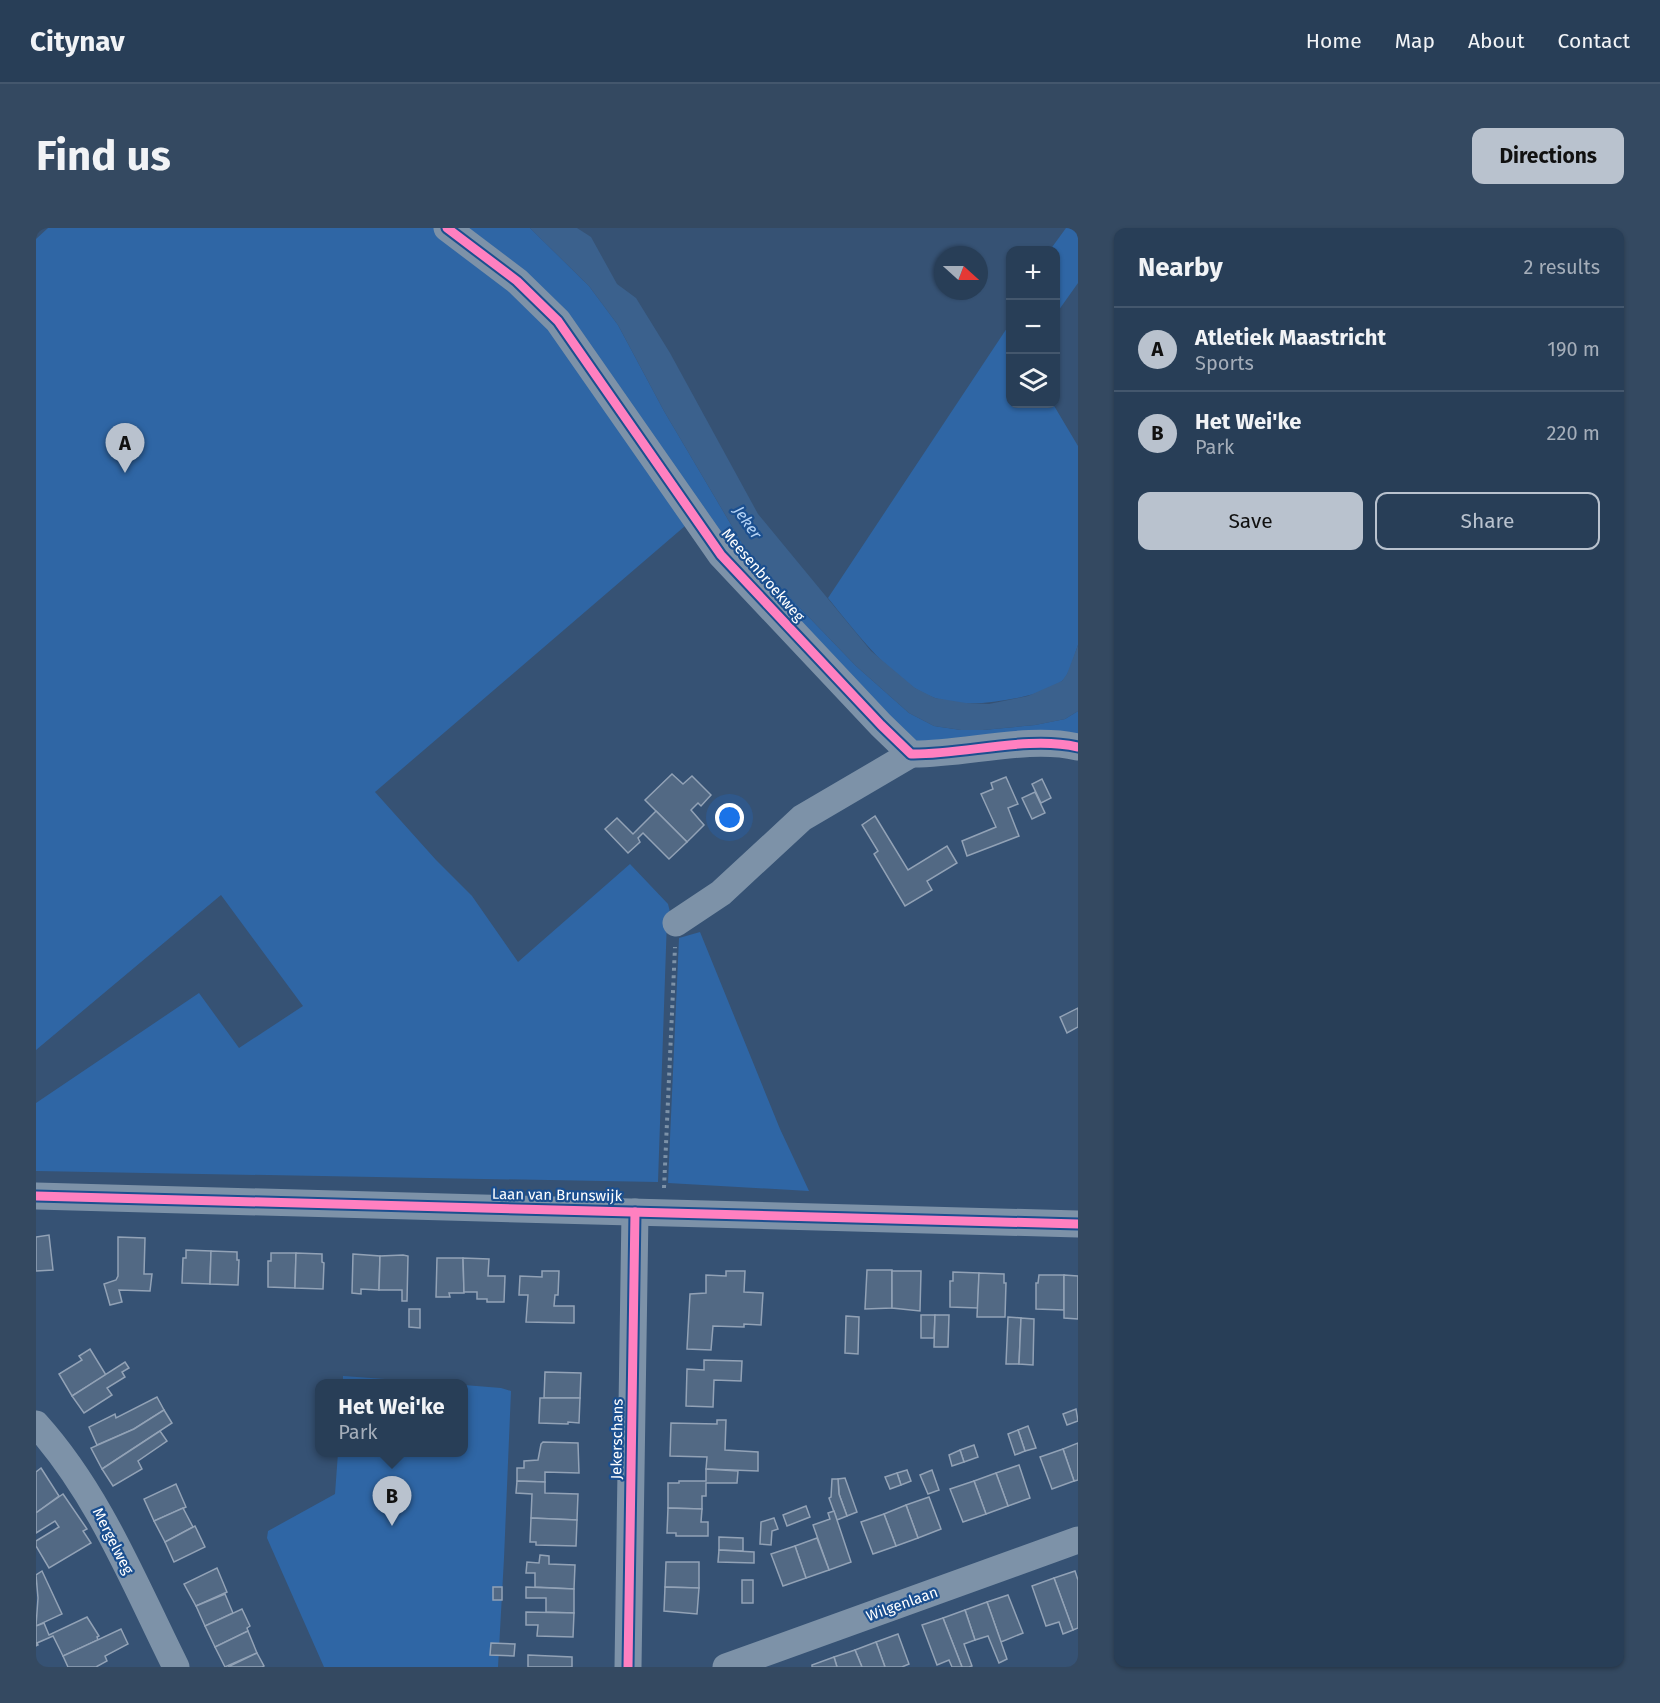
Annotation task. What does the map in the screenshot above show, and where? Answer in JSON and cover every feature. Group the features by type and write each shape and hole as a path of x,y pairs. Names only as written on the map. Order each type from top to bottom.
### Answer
{"street":[{"name":"Meesenbroekweg","path":"447,228 517,281 558,321 721,555 911,754"},
{"path":"676,923 721,893 802,818 911,754 938,754 1038,744 1078,747"},
{"name":"Laan van Brunswijk","path":"36,1196 1078,1224"},
{"name":"Jekerschans","path":"628,1667 635,1212"},
{"name":"Mergelweg","path":"36,1424 59,1450 92,1498 176,1667"},
{"name":"Wilgenlaan","path":"726,1667 1078,1540"}],"path":[{"path":"663,1213 676,923"}],"shaded area":[{"path":"48,228 436,228 529,299 692,520 375,792 472,896 518,962 630,864 668,904 670,912 667,919 658,1182 36,1171 36,1103 199,993 239,1048 303,1006 221,895 36,1050 36,239"},
{"path":"460,228 530,228 589,286 618,325 664,411 749,555 856,666 909,713 934,726 983,730 1035,725 1065,719 1078,711 1078,738 920,745 751,579 563,315"},
{"path":"1066,228 1078,228 1078,283 1060,308 1060,246 1053,246"},
{"path":"1006,330 1006,408 1055,408 1078,446 1078,645 1064,679 1048,689 997,701 955,703 935,698 920,691 890,669 828,598"},
{"path":"700,932 780,1129 809,1191 668,1183 679,938"},
{"path":"343,1376 385,1379 343,1379"},
{"path":"468,1385 511,1391 498,1667 324,1667 267,1538 268,1531 335,1494 338,1457 468,1457"}],"water":[{"name":"Jeker","path":"530,228 577,228 591,237 617,284 636,298 670,353 758,514 871,651 915,688 935,698 989,704 1028,696 1062,681 1078,645 1078,711 1065,719 1035,725 983,730 934,726 909,713 856,666 749,555 664,411 618,325 589,286"}],"building":[{"path":"672,774 683,784 692,776 711,795 701,806 698,803 691,810 704,825 687,842 645,800"},
{"path":"1006,777 1018,804 1008,808 1019,836 967,856 962,841 996,827 981,794 993,789 991,783"},
{"path":"1042,779 1051,798 1041,803 1032,784"},
{"path":"1035,792 1045,813 1032,819 1022,798"},
{"path":"656,811 687,842 669,859 643,833 638,838 640,842 628,853 605,829 617,818 633,834"},
{"path":"875,816 908,870 947,846 957,863 927,881 932,890 905,906 874,854 878,851 862,825"},
{"path":"1078,1008 1078,1027 1067,1033 1060,1017"},
{"path":"49,1235 53,1270 36,1271 36,1237"},
{"path":"118,1237 145,1238 144,1274 152,1274 150,1291 119,1290 122,1302 110,1305 104,1284 116,1280 118,1276"},
{"path":"186,1250 211,1251 210,1284 182,1283 183,1258 186,1258"},
{"path":"211,1251 237,1252 238,1285 210,1284"},
{"path":"271,1253 296,1253 295,1288 268,1287 268,1261 271,1261"},
{"path":"296,1253 322,1254 323,1289 295,1288"},
{"path":"353,1254 380,1256 379,1290 361,1289 361,1294 352,1293"},
{"path":"380,1256 408,1256 407,1301 402,1301 402,1290 379,1290"},
{"path":"437,1258 463,1258 464,1293 449,1293 450,1297 436,1297"},
{"path":"463,1258 489,1259 488,1276 505,1276 504,1302 487,1302 487,1299 477,1299 477,1292 464,1292"},
{"path":"867,1270 892,1270 892,1308 865,1309"},
{"path":"542,1271 559,1271 558,1295 555,1295 554,1306 574,1306 574,1323 526,1322 528,1295 519,1295 520,1276 542,1277"},
{"path":"726,1271 745,1271 744,1292 763,1293 761,1325 713,1326 711,1350 687,1349 690,1294 706,1293 706,1275 726,1276"},
{"path":"892,1271 921,1271 920,1311 892,1308"},
{"path":"953,1272 979,1273 978,1308 950,1307 950,1281 953,1281"},
{"path":"979,1273 1004,1274 1005,1317 977,1317"},
{"path":"1039,1275 1064,1275 1064,1310 1036,1309 1036,1283 1038,1283"},
{"path":"1064,1275 1078,1276 1078,1319 1064,1318"},
{"path":"409,1309 420,1309 420,1328 409,1327"},
{"path":"921,1315 935,1315 934,1338 921,1338"},
{"path":"935,1315 949,1315 948,1347 934,1347"},
{"path":"846,1316 859,1317 858,1354 845,1353"},
{"path":"1008,1317 1021,1318 1019,1364 1006,1364"},
{"path":"1021,1318 1034,1319 1033,1365 1019,1364"},
{"path":"90,1349 106,1375 72,1396 59,1374 82,1360 79,1356"},
{"path":"704,1360 742,1361 741,1381 714,1380 713,1407 686,1406 687,1369 704,1370"},
{"path":"125,1362 129,1368 122,1372 125,1377 107,1388 112,1395 84,1413 72,1396"},
{"path":"545,1372 581,1373 580,1398 544,1398"},
{"path":"157,1397 164,1410 134,1429 97,1445 89,1427 115,1414 116,1418"},
{"path":"540,1398 580,1398 579,1423 539,1423"},
{"path":"1076,1409 1078,1421 1067,1425 1063,1414"},
{"path":"164,1410 172,1423 102,1469 91,1448 134,1429"},
{"path":"717,1420 726,1420 725,1450 758,1452 758,1471 706,1469 707,1457 670,1456 671,1423 717,1424"},
{"path":"1028,1426 1036,1448 1025,1451 1018,1430"},
{"path":"1018,1430 1025,1451 1015,1455 1008,1434"},
{"path":"160,1431 167,1441 138,1461 142,1469 113,1486 102,1469"},
{"path":"543,1442 578,1443 579,1473 545,1472 545,1482 517,1481 517,1468 524,1468 524,1461 538,1460"},
{"path":"1078,1443 1078,1480 1074,1481 1063,1449"},
{"path":"974,1445 978,1457 964,1462 960,1450"},
{"path":"1063,1449 1074,1481 1052,1489 1040,1457"},
{"path":"960,1450 964,1462 952,1466 949,1455"},
{"path":"1019,1465 1030,1498 1008,1506 996,1473"},
{"path":"41,1468 59,1496 36,1513 36,1472"},
{"path":"706,1469 738,1471 737,1483 706,1483 706,1496 702,1496 702,1509 668,1508 668,1483 706,1481"},
{"path":"907,1470 911,1481 901,1485 897,1473"},
{"path":"932,1470 939,1490 928,1494 920,1475"},
{"path":"897,1473 901,1485 890,1489 885,1477"},
{"path":"996,1473 1008,1506 986,1514 974,1481"},
{"path":"845,1478 857,1512 847,1516 839,1494 838,1479"},
{"path":"832,1479 838,1479 839,1494 847,1516 837,1520 829,1498 831,1497"},
{"path":"517,1481 545,1482 545,1493 578,1494 577,1520 531,1518 532,1494 516,1493"},
{"path":"974,1481 986,1514 963,1522 950,1489"},
{"path":"176,1484 186,1507 154,1521 144,1499"},
{"path":"63,1494 87,1529 83,1531 91,1543 49,1568 36,1546 36,1541 59,1527 55,1521 36,1533 36,1513"},
{"path":"929,1497 941,1529 918,1538 906,1505"},
{"path":"906,1505 918,1538 896,1546 884,1514"},
{"path":"806,1506 810,1517 787,1526 783,1515"},
{"path":"183,1508 193,1527 165,1542 154,1521"},
{"path":"668,1508 702,1509 701,1522 708,1522 708,1536 676,1536 676,1533 667,1533"},
{"path":"834,1511 851,1562 829,1570 813,1525 830,1519 828,1513"},
{"path":"884,1514 896,1546 873,1554 861,1522"},
{"path":"531,1518 577,1520 576,1546 536,1545 536,1542 530,1542"},
{"path":"774,1518 778,1529 772,1531 771,1545 760,1544 761,1522"},
{"path":"195,1526 205,1547 174,1562 165,1542"},
{"path":"719,1537 743,1538 743,1551 719,1550"},
{"path":"817,1538 829,1570 806,1578 795,1546"},
{"path":"795,1546 806,1578 783,1586 771,1554"},
{"path":"719,1550 754,1552 754,1563 718,1562"},
{"path":"540,1555 549,1556 549,1564 575,1565 574,1589 535,1587 535,1573 526,1573 527,1562 539,1563"},
{"path":"666,1562 699,1562 699,1588 665,1587"},
{"path":"217,1568 227,1592 196,1606 184,1584"},
{"path":"42,1571 62,1614 36,1626 38,1598 36,1575"},
{"path":"1075,1571 1078,1580 1078,1628 1073,1630 1054,1578"},
{"path":"1054,1578 1073,1630 1063,1634 1059,1622 1046,1626 1032,1586"},
{"path":"742,1580 753,1580 753,1603 742,1603"},
{"path":"493,1587 502,1587 502,1600 493,1600"},
{"path":"526,1587 574,1589 574,1613 546,1612 546,1598 526,1598"},
{"path":"665,1587 699,1588 697,1614 664,1611"},
{"path":"225,1594 233,1613 205,1626 196,1606"},
{"path":"1008,1595 1023,1633 1001,1642 987,1602"},
{"path":"987,1602 1007,1659 999,1663 988,1636 975,1640 965,1610"},
{"path":"242,1609 250,1626 247,1628 248,1631 215,1647 205,1626"},
{"path":"965,1610 975,1640 964,1644 972,1666 969,1667 962,1667 943,1618"},
{"path":"526,1612 574,1613 573,1637 537,1636 538,1625 526,1625"},
{"path":"87,1617 99,1636 98,1640 63,1656 53,1636 37,1643 36,1646 36,1626 44,1623 49,1635"},
{"path":"943,1618 962,1667 952,1667 949,1660 937,1665 922,1625"},
{"path":"121,1629 128,1644 105,1656 107,1661 96,1667 68,1667 63,1656"},
{"path":"248,1631 257,1653 225,1667 215,1647"},
{"path":"898,1634 909,1664 902,1667 885,1667 876,1642"},
{"path":"876,1642 885,1667 862,1667 855,1650"},
{"path":"491,1643 515,1644 514,1656 490,1655"},
{"path":"855,1650 862,1667 837,1667 834,1657"},
{"path":"257,1653 264,1666 262,1667 228,1667"},
{"path":"528,1655 572,1657 572,1667 528,1667"},
{"path":"834,1657 837,1667 812,1667 812,1665"}],"cycle path":[{"path":"447,228 517,281 558,321 721,555 911,754 1038,743 1078,747"},
{"path":"36,1196 1078,1224"},
{"path":"628,1667 635,1212"}],"place":[{"name":"Atletiek Maastricht","path":"125,473"},
{"name":"Het Wei'ke","path":"392,1526"}]}
